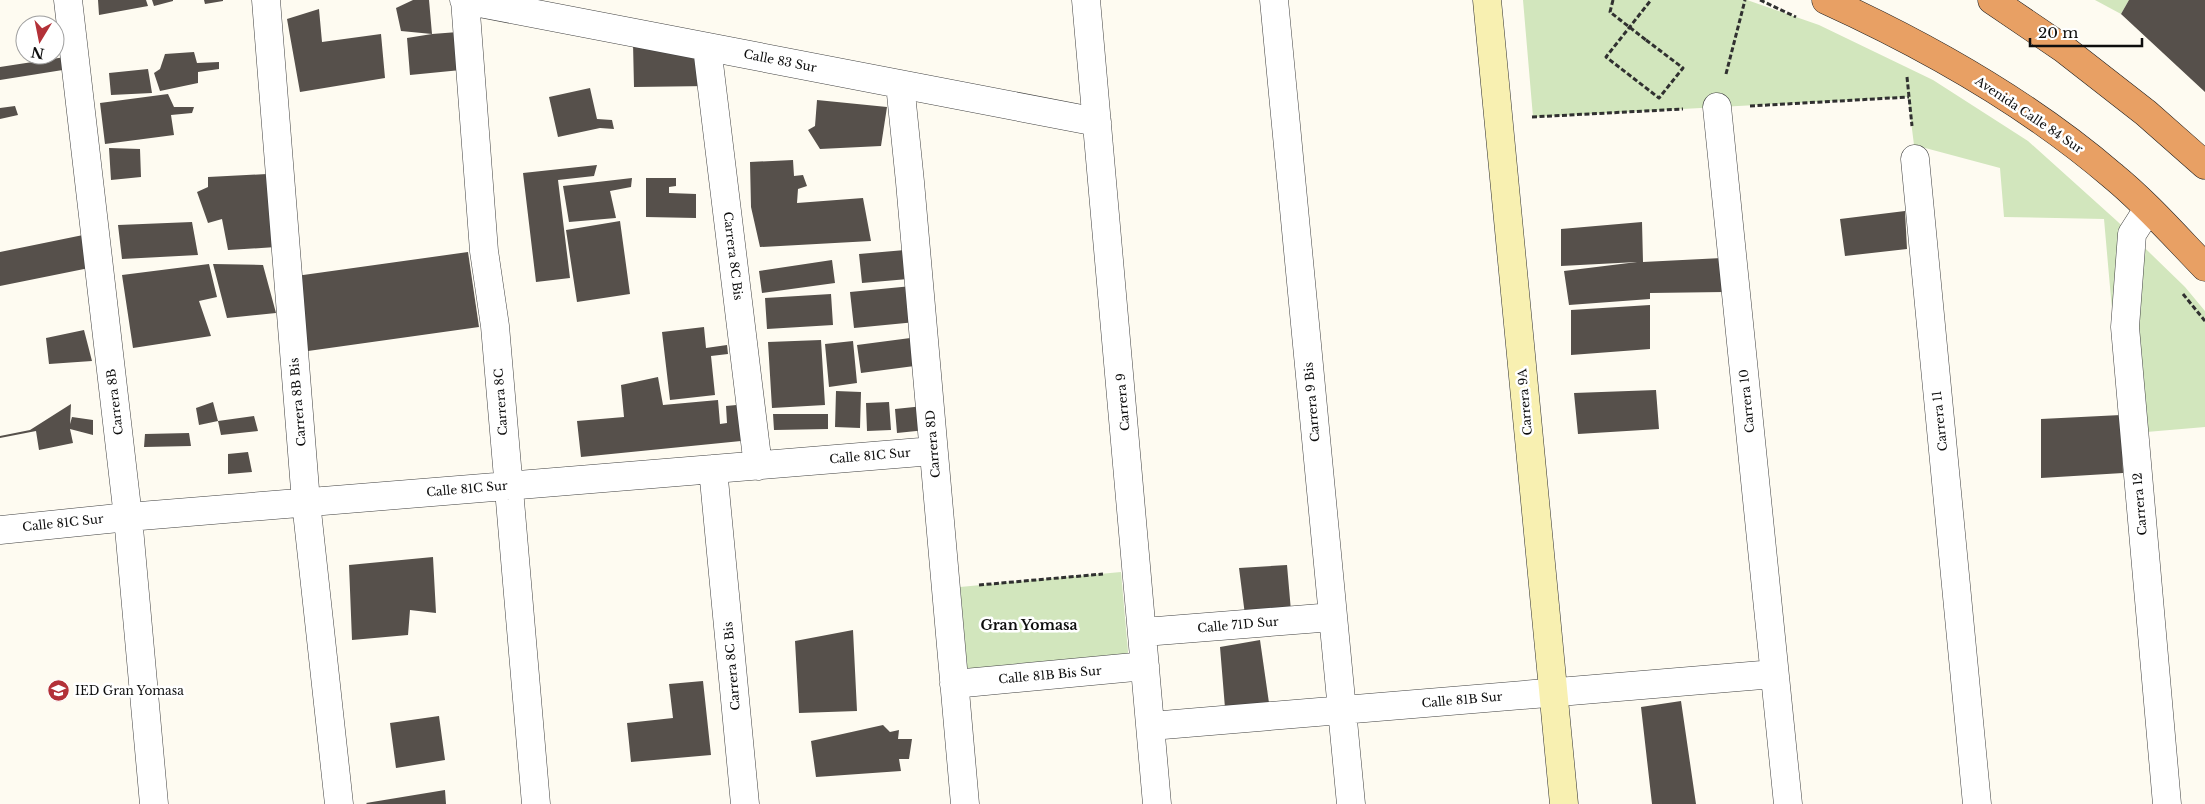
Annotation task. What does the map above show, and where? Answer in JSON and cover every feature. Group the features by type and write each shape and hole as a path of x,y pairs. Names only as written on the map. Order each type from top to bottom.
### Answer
{"highway":[{"name":"Avenida Calle 84 Sur","path":"1826,0 1962,70 2060,133 2114,176 2205,267"},
{"path":"1992,0 2064,49 2146,113 2205,165"}],"street":[{"name":"Carrera 8B","path":"68,0 128,517 154,804"},
{"name":"Carrera 8B Bis","path":"266,0 306,502 338,804"},
{"name":"Calle 83 Sur","path":"464,0 1097,122"},
{"name":"Carrera 8C","path":"464,0 484,250 495,326 507,486 536,804"},
{"name":"Carrera 9","path":"1086,0 1158,804"},
{"name":"Carrera 9 Bis","path":"1274,0 1351,804"},
{"name":"Carrera 9A","path":"1487,0 1564,804"},
{"name":"Carrera 8C Bis","path":"707,47 758,466"},
{"name":"Carrera 8D","path":"900,84 966,804"},
{"name":"Carrera 10","path":"1717,107 1788,804"},
{"name":"Carrera 11","path":"1915,159 1977,804"},
{"name":"Carrera 12","path":"2148,208 2132,234 2125,327 2167,804"},
{"name":"Calle 81C Sur","path":"0,530 128,517 934,451"},
{"name":"Carrera 8C Bis","path":"714,469 745,804"},
{"name":"Calle 71D Sur","path":"1144,632 1333,617"},
{"name":"Calle 81B Bis Sur","path":"954,684 1145,666"},
{"name":"Calle 81B Sur","path":"1151,726 1774,674"}],"path":[{"path":"1613,0 1610,12 1646,40 1683,68 1660,98 1606,57 1651,0"},
{"path":"1717,107 1745,0"},
{"path":"1760,0 1803,20"},
{"path":"1903,38 1915,159"},
{"path":"2181,292 2205,321"},
{"path":"946,588 1138,570"}],"green space":[{"path":"1523,0 1747,0 1819,25 1933,80 2028,141 2117,221 2185,287 2205,311 2205,427 2123,434 2104,219 2004,217 2000,168 1914,145 1908,97 1533,117"},
{"path":"2095,0 2129,0 2121,14"},
{"path":"1121,572 1129,663 968,676 960,587"}],"building":[{"path":"98,0 146,0 148,6 99,15"},
{"path":"152,0 173,0 173,1 154,6"},
{"path":"204,0 223,0 223,1 205,4"},
{"path":"413,0 429,0 432,34 401,31 396,8"},
{"path":"2129,0 2205,0 2205,92 2121,14"},
{"path":"319,9 322,42 381,34 385,78 300,92 287,19"},
{"path":"458,32 461,70 410,75 407,38"},
{"path":"633,43 699,53 709,86 634,87"},
{"path":"194,52 197,63 219,62 219,69 198,72 198,83 160,91 154,73 160,69 165,54"},
{"path":"65,57 69,69 0,80 0,67 15,65 65,65"},
{"path":"148,69 152,93 111,95 109,73"},
{"path":"590,88 597,119 612,120 614,129 600,128 558,137 549,97"},
{"path":"168,94 174,107 194,107 192,113 171,115 174,135 105,144 100,103"},
{"path":"817,100 887,107 881,146 820,149 808,130 815,126"},
{"path":"15,106 18,115 0,119 0,108"},
{"path":"109,148 140,149 141,177 111,180"},
{"path":"793,160 794,176 803,175 807,186 798,189 797,203 863,198 871,241 760,247 751,207 750,162"},
{"path":"597,165 594,176 558,180 570,278 536,282 523,173"},
{"path":"267,174 276,247 228,250 222,219 208,223 197,192 208,187 208,177"},
{"path":"632,178 631,187 610,191 616,218 569,222 563,186"},
{"path":"646,178 676,178 676,186 669,187 669,193 696,194 696,218 646,217"},
{"path":"1905,211 1907,249 1845,256 1840,219"},
{"path":"620,221 630,294 577,302 566,230"},
{"path":"192,222 198,255 122,259 118,225"},
{"path":"1642,222 1643,262 1722,258 1724,292 1650,293 1650,299 1569,305 1564,271 1637,262 1561,266 1561,229"},
{"path":"88,234 94,267 0,286 0,252"},
{"path":"905,250 908,279 862,283 859,254"},
{"path":"468,252 479,327 308,351 296,276"},
{"path":"832,260 835,283 762,293 759,271"},
{"path":"209,264 217,297 199,301 211,336 133,348 122,275"},
{"path":"213,264 263,265 276,313 227,318"},
{"path":"912,286 916,322 854,328 850,292"},
{"path":"831,294 833,325 767,329 765,298"},
{"path":"1650,305 1650,349 1571,355 1571,310"},
{"path":"704,327 706,348 727,345 728,354 711,356 715,395 670,400 662,332"},
{"path":"84,330 92,361 49,364 46,338"},
{"path":"918,337 922,365 861,373 857,345"},
{"path":"821,340 825,405 772,408 768,342"},
{"path":"853,341 857,383 829,387 825,344"},
{"path":"658,377 663,405 718,400 720,424 727,423 726,406 747,404 751,440 581,457 577,421 624,417 621,385"},
{"path":"1656,390 1659,429 1578,434 1574,393"},
{"path":"836,391 861,392 860,428 835,427"},
{"path":"213,402 218,421 199,425 196,408"},
{"path":"889,402 891,430 867,431 866,403"},
{"path":"71,404 70,424 72,417 93,420 93,435 70,429 73,443 39,450 36,431 0,438 0,436 30,430"},
{"path":"924,406 926,430 897,433 895,409"},
{"path":"773,414 828,414 828,429 774,430"},
{"path":"2121,415 2123,473 2041,478 2041,419"},
{"path":"254,416 258,431 221,435 218,421"},
{"path":"189,433 191,446 144,447 145,434"},
{"path":"248,452 252,472 228,474 228,454"},
{"path":"433,557 436,613 410,610 408,635 352,640 349,565"},
{"path":"1287,565 1291,611 1245,615 1239,568"},
{"path":"853,630 857,711 799,713 795,641"},
{"path":"1260,640 1269,703 1225,708 1220,647"},
{"path":"703,681 711,755 631,762 627,723 673,718 669,684"},
{"path":"1681,701 1696,804 1652,804 1641,707"},
{"path":"439,716 445,760 396,768 390,723"},
{"path":"883,725 890,732 899,730 898,739 912,739 909,759 899,759 901,771 816,777 811,741"},
{"path":"445,790 446,804 366,803"}],"place":[{"name":"IED Gran Yomasa","path":"59,691"}],"district":[{"name":"Gran Yomasa","path":"1029,625"}]}
